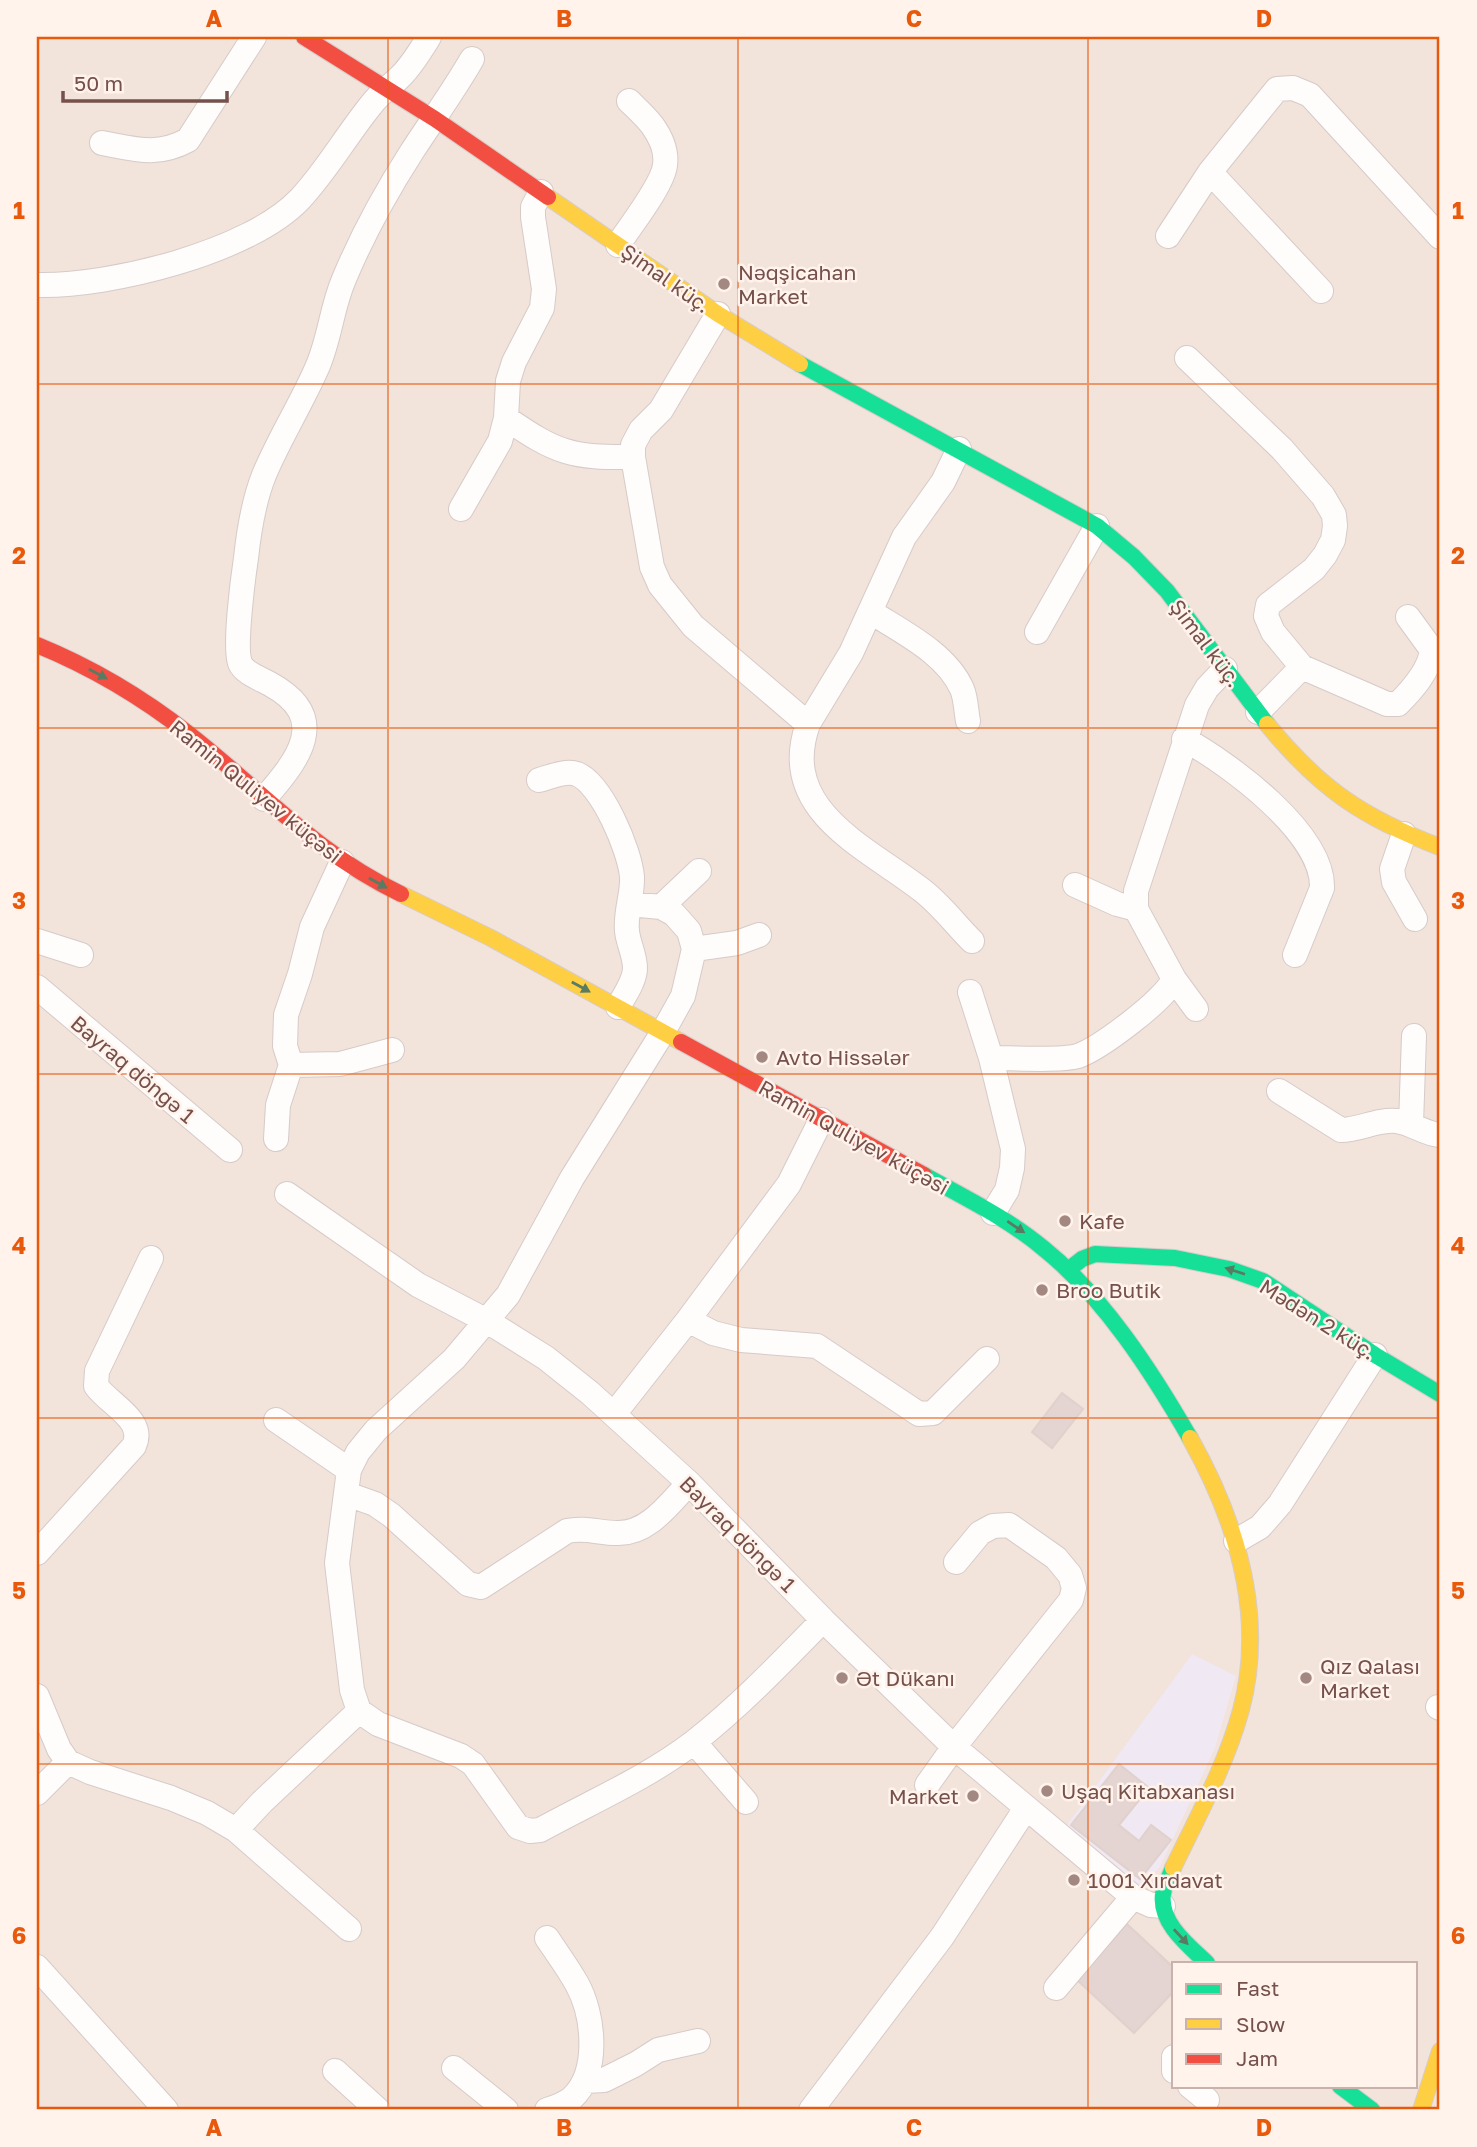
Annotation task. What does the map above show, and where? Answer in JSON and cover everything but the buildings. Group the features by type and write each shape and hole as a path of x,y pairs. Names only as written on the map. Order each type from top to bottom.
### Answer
{"street":[{"path":"102,143 160,151 188,140 254,37"},
{"name":"Şimal küç.","path":"304,37 435,119 718,314 815,374 959,449 1097,526 1154,576 1188,616 1225,669 1290,752 1317,778 1352,807 1404,834 1440,847"},
{"path":"37,285 60,286 110,280 178,261 248,236 273,222 299,200 365,113 385,88 401,76 429,37"},
{"path":"264,799 302,750 305,732 302,715 294,701 240,665 241,603 246,553 255,505 264,477 329,340 334,309 344,280 410,154 472,60"},
{"path":"1168,236 1210,172 1277,89 1293,88 1310,95 1440,237"},
{"path":"618,245 660,181 665,167 662,142 652,125 629,101"},
{"path":"1210,172 1321,291"},
{"path":"461,509 500,441 506,418 508,381 514,362 541,308 543,278 533,207 541,192"},
{"path":"718,314 661,410 641,430 633,445 652,567 660,585 693,626 808,724"},
{"path":"1187,358 1282,449 1323,496 1334,515 1333,540 1325,555 1314,569 1268,605 1266,616 1273,632 1302,667 1387,704 1398,704 1431,661 1432,650 1408,617"},
{"path":"506,418 537,439 566,453 594,457 633,457"},
{"path":"959,449 939,488 904,537 851,653 808,724 804,736 805,785 814,803 834,826 925,893 972,941"},
{"path":"1037,632 1097,526"},
{"path":"871,612 940,661 963,691 968,721"},
{"name":"Ramin Quliyev küçəsi","path":"37,645 66,657 151,706 190,735 342,862 391,890 491,937 993,1213 1028,1235 1068,1270 1127,1342 1163,1392 1204,1466 1236,1541 1249,1598 1253,1630 1249,1671 1240,1717 1215,1782 1168,1880 1163,1906"},
{"path":"1258,712 1302,667"},
{"path":"1196,1010 1174,979 1136,909 1136,891 1197,705 1206,688 1225,669"},
{"path":"1184,739 1211,753 1255,788 1307,842 1317,861 1323,877 1322,888 1295,955"},
{"path":"540,780 576,774 599,796 615,821 626,851 632,876 627,929 635,967 634,976 618,1007"},
{"path":"1404,834 1392,869 1394,882 1415,919"},
{"path":"276,1139 278,1105 291,1065 285,1046 286,1015 312,927 342,862"},
{"path":"661,908 699,871"},
{"path":"1075,885 1117,904 1136,909"},
{"path":"630,904 661,908 674,914 689,931 694,949 683,996 578,1169 508,1295 428,1384 376,1430 358,1452 348,1482 337,1563 352,1690 359,1711 378,1724 473,1764 518,1827 530,1831 540,1830 660,1765 694,1742 780,1664 823,1620"},
{"path":"694,949 737,943 759,934"},
{"path":"37,941 80,954"},
{"path":"991,1058 1076,1057 1093,1049 1158,1001 1170,989 1174,979"},
{"name":"Bayraq döngə 1","path":"37,987 230,1150"},
{"path":"970,992 991,1058 1013,1149 1007,1190 993,1213"},
{"path":"1411,1124 1414,1036"},
{"path":"291,1065 340,1064 391,1050"},
{"path":"1279,1091 1341,1130 1351,1130 1376,1122 1395,1121 1440,1135"},
{"path":"614,1414 789,1184 821,1120"},
{"name":"Bayraq döngə 1","path":"287,1194 418,1285 487,1321 546,1358 614,1414 689,1483 823,1620 954,1747 1133,1897 1151,1905 1163,1906"},
{"name":"Mədən 2 küç.","path":"1068,1270 1082,1259 1095,1254 1175,1258 1229,1269 1263,1281 1375,1355 1440,1394"},
{"path":"37,1553 134,1446 138,1437 135,1424 104,1397 96,1386 97,1371 150,1258"},
{"path":"688,1320 713,1333 741,1340 817,1346 919,1414 933,1413 987,1359"},
{"path":"1236,1541 1260,1527 1280,1504 1375,1355"},
{"path":"276,1420 391,1515 468,1584 481,1587 567,1531 580,1528 619,1534 637,1531 657,1517 689,1483"},
{"path":"927,1785 1071,1600 1074,1588 1070,1574 1056,1558 1009,1525 993,1525 980,1533 956,1562"},
{"path":"37,1696 59,1749 68,1762 90,1772 172,1798 236,1830 349,1929"},
{"path":"236,1830 359,1711"},
{"path":"694,1742 746,1802"},
{"path":"37,1793 68,1762"},
{"path":"811,2110 942,1937 1026,1808"},
{"path":"1056,1988 1133,1897"},
{"path":"1163,1906 1167,1921 1206,1962"},
{"path":"547,1938 578,1985 588,2011 590,2042 589,2068 584,2081 572,2098 557,2109"},
{"path":"37,1967 166,2110"},
{"path":"584,2081 604,2080 658,2050 698,2041"},
{"path":"1421,2110 1440,2051"},
{"path":"454,2068 506,2110"},
{"path":"335,2071 379,2110"},
{"path":"1343,2088 1372,2110"}],"shaded area":[{"path":"37,37 1440,37 1440,2110 37,2110"},
{"path":"1192,1654 1236,1676 1215,1748 1160,1867 1142,1887 1067,1825"}],"traffic: fast":[{"path":"800,364 1097,526 1134,557 1167,591 1267,724"},
{"path":"924,1175 1015,1227 1065,1267 1125,1336 1190,1438"},
{"path":"1068,1270 1082,1259 1095,1254 1175,1258 1229,1269 1263,1281 1375,1355 1440,1394"},
{"path":"1173,1868 1163,1894 1166,1915 1177,1933 1206,1962"},
{"path":"1343,2088 1372,2110"}],"traffic: slow":[{"path":"548,197 718,314 800,364"},
{"path":"1267,724 1305,766 1344,799 1388,825 1440,847"},
{"path":"401,894 491,938 681,1042"},
{"path":"1173,1868 1228,1751 1241,1710 1248,1675 1250,1639 1248,1604 1233,1535 1221,1502 1190,1438"},
{"path":"1421,2110 1440,2051"}],"traffic: jam":[{"path":"304,37 435,119 548,197"},
{"path":"37,645 97,673 153,708 189,734 315,840 370,878 401,894"},
{"path":"681,1042 924,1175"}],"place":[{"name":"Nəqşicahan Market","path":"724,284"},
{"name":"Avto Hissələr","path":"762,1057"},
{"name":"Kafe","path":"1065,1221"},
{"name":"Broo Butik","path":"1042,1290"},
{"name":"Ət Dükanı","path":"842,1678"},
{"name":"Qız Qalası Market","path":"1306,1678"},
{"name":"Uşaq Kitabxanası","path":"1047,1791"},
{"name":"Market","path":"973,1796"},
{"name":"1001 Xırdavat","path":"1074,1880"}]}
